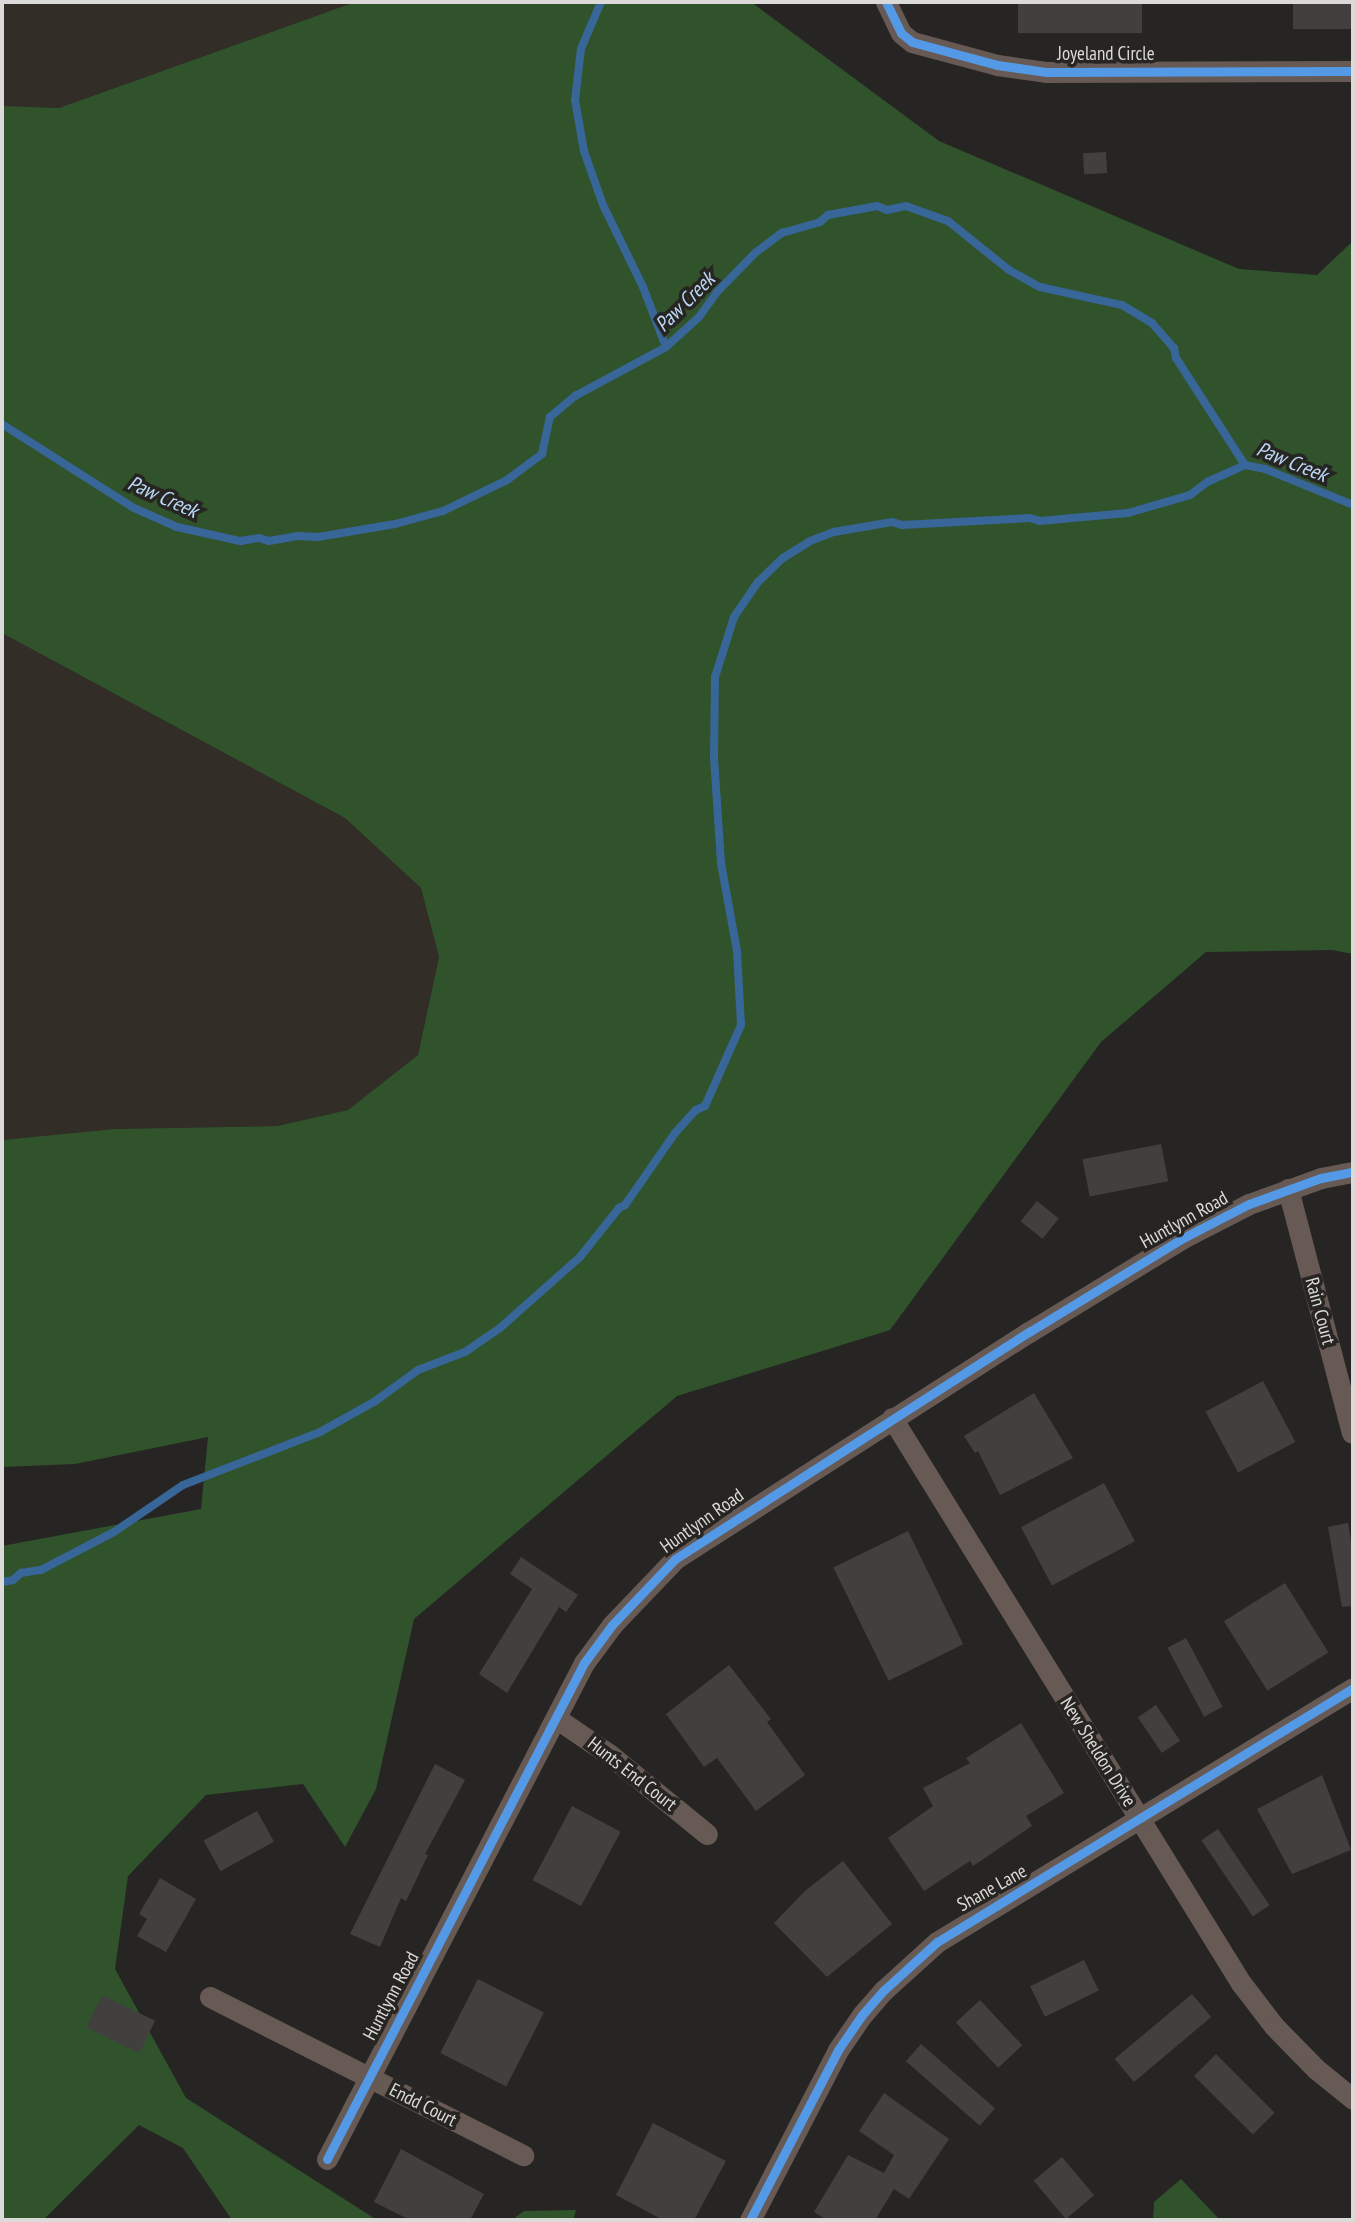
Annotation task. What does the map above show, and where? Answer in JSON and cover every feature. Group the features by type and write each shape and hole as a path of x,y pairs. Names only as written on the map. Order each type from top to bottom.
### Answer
{"street":[{"name":"Joyeland Circle","path":"886,2 901,33 912,42 997,65 1046,72 1353,71"},
{"name":"Huntlynn Road","path":"327,2159 584,1662 612,1625 674,1559 892,1418 1183,1238 1249,1204 1288,1189 1353,1172"},
{"name":"Rain Court","path":"1288,1189 1352,1433"},
{"name":"New Sheldon Drive","path":"892,1418 1258,2004 1316,2069 1353,2099"},
{"name":"Shane Lane","path":"750,2220 818,2083 862,2015 884,1990 937,1942 969,1920 1024,1891 1353,1688"},
{"name":"Hunts End Court","path":"556,1718 610,1755 707,1834"},
{"name":"Endd Court","path":"210,1997 523,2155"}],"shaded area":[{"path":"2,2 355,2 59,108 2,106"},
{"path":"2,633 345,818 421,888 439,957 418,1055 348,1110 277,1126 115,1129 2,1140"}],"green space":[{"path":"355,2 751,2 939,141 1239,269 1317,275 1353,241 1353,954 1332,950 1206,952 1101,1042 890,1330 677,1396 414,1619 376,1789 345,1847 303,1784 206,1795 128,1876 115,1969 186,2098 377,2220 232,2220 183,2148 139,2125 43,2220 2,2220 2,1546 201,1509 208,1437 75,1464 2,1467 2,1140 115,1129 277,1126 348,1110 418,1055 439,957 421,888 345,818 2,633 2,106 59,108"},
{"path":"1181,2179 1220,2220 1153,2220 1154,2202"},
{"path":"576,2210 573,2220 512,2220 524,2211"}],"building":[{"path":"1018,2 1142,2 1142,33 1018,33"},
{"path":"1293,2 1353,2 1353,29 1293,29"},
{"path":"1106,152 1107,173 1084,174 1083,153"},
{"path":"1161,1144 1168,1181 1090,1197 1082,1159"},
{"path":"1037,1201 1059,1219 1042,1239 1021,1221"},
{"path":"1263,1381 1295,1442 1238,1472 1206,1412"},
{"path":"1034,1393 1073,1458 1000,1495 978,1451 975,1453 964,1436"},
{"path":"1104,1483 1135,1541 1052,1585 1021,1527"},
{"path":"1348,1523 1353,1553 1353,1606 1342,1607 1328,1527"},
{"path":"908,1531 963,1644 889,1681 833,1567"},
{"path":"521,1557 578,1595 566,1612 559,1607 507,1693 479,1674 532,1589 510,1574"},
{"path":"1285,1583 1328,1653 1267,1691 1224,1621"},
{"path":"1186,1638 1223,1707 1204,1717 1167,1648"},
{"path":"729,1665 771,1719 767,1722 805,1775 756,1811 717,1758 704,1767 666,1714"},
{"path":"1156,1705 1180,1741 1162,1753 1138,1717"},
{"path":"1021,1723 1064,1793 1026,1816 1032,1826 973,1866 970,1861 924,1891 888,1838 933,1806 923,1788 970,1763 966,1758"},
{"path":"435,1764 465,1780 425,1854 428,1855 406,1901 401,1898 380,1947 350,1934"},
{"path":"1322,1775 1351,1850 1292,1874 1257,1809"},
{"path":"572,1806 621,1832 581,1906 533,1880"},
{"path":"257,1811 274,1842 221,1871 204,1841"},
{"path":"1218,1829 1269,1905 1253,1916 1201,1840"},
{"path":"843,1861 892,1924 827,1977 774,1923 805,1891"},
{"path":"160,1878 196,1899 166,1952 137,1936 147,1919 139,1914"},
{"path":"1084,1960 1099,1991 1045,2017 1030,1986"},
{"path":"478,1979 544,2013 506,2087 440,2053"},
{"path":"1192,1994 1211,2017 1134,2082 1115,2059"},
{"path":"102,1995 155,2021 139,2053 86,2027"},
{"path":"980,2000 1022,2045 998,2068 956,2023"},
{"path":"921,2044 995,2108 980,2126 906,2061"},
{"path":"1216,2054 1275,2113 1253,2135 1194,2076"},
{"path":"884,2093 949,2139 909,2199 894,2189 875,2220 827,2220 814,2212 848,2155 884,2173 894,2155 859,2131"},
{"path":"653,2123 726,2161 694,2220 663,2220 616,2195"},
{"path":"401,2149 484,2194 470,2220 410,2220 374,2202"},
{"path":"1062,2157 1094,2195 1066,2219 1034,2181"}],"waterway":[{"path":"601,2 581,49 575,100 584,151 603,205 643,287 666,347"},
{"name":"Paw Creek","path":"2,424 134,508 177,527 240,541 259,538 269,541 298,536 318,537 395,524 443,511 507,480 542,454 550,417 575,396 666,347 699,317 717,292 755,253 782,233 820,222 828,215 877,206 887,210 906,206 948,221 1009,270 1040,287 1122,305 1152,323 1174,348 1176,358 1245,465 1265,469 1353,505"},
{"path":"2,1582 13,1580 21,1573 41,1570 114,1532 183,1485 320,1432 374,1402 418,1370 465,1352 500,1328 580,1257 619,1208 625,1205 675,1133 696,1110 705,1106 741,1025 737,951 721,863 714,757 715,677 734,617 758,582 783,558 810,541 834,532 892,522 902,525 1030,518 1040,521 1128,513 1190,495 1207,482 1245,465"}],"cycle path":[{"path":"886,2 901,33 912,42 997,65 1046,72 1353,71"},
{"path":"327,2159 584,1663 612,1625 675,1559 1029,1332 1183,1238 1249,1204 1321,1178 1353,1172"},
{"path":"750,2220 838,2050 862,2015 884,1990 937,1942 1353,1688"}]}
